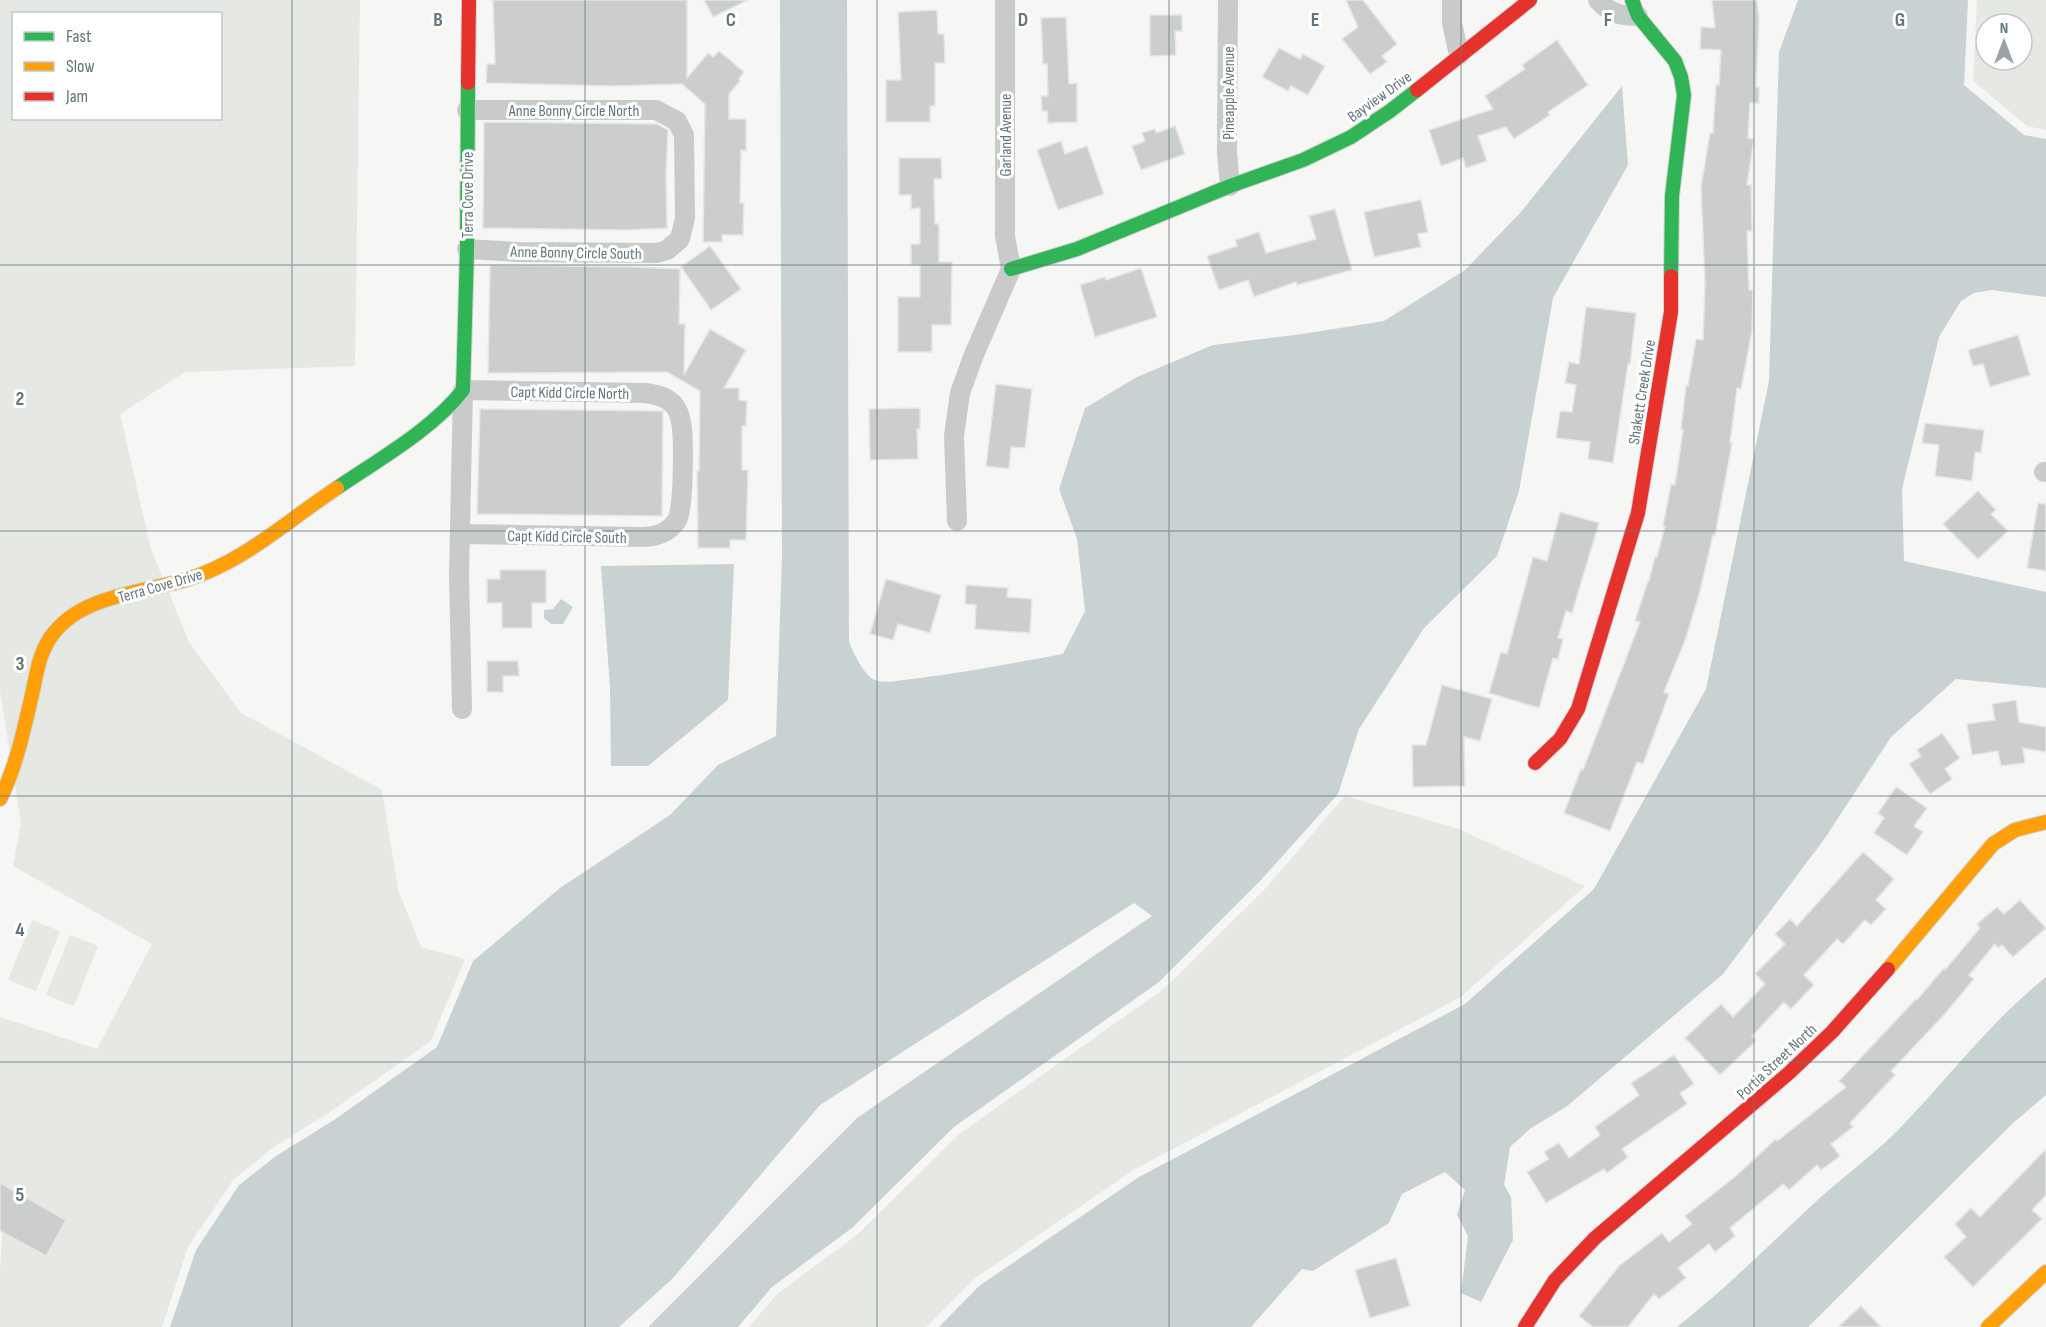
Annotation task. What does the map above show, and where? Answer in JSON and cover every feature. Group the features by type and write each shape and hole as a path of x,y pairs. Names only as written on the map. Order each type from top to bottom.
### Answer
{"street":[{"name":"Terra Cove Drive","path":"462,709 460,534 467,249 469,0"},
{"name":"Garland Avenue","path":"1005,0 1005,236 1011,269"},
{"name":"Pineapple Avenue","path":"1228,0 1227,152 1230,186"},
{"path":"1452,0 1452,23 1459,55"},
{"name":"Bayview Drive","path":"1230,186 1303,160 1351,137 1390,111 1530,0"},
{"path":"1599,0 1611,12 1620,15 1635,8"},
{"name":"Shakett Creek Drive","path":"1534,762 1552,750 1565,735 1578,709 1623,566 1638,513 1668,330 1672,284 1672,196 1684,95 1675,61 1635,8"},
{"name":"Anne Bonny Circle North","path":"467,110 657,110 677,121 684,135 685,218 680,239"},
{"path":"957,521 954,436 960,393 1011,269 1077,249 1230,186"},
{"name":"Anne Bonny Circle South","path":"467,249 517,252 657,253 667,250 680,239"},
{"name":"Terra Cove Drive","path":"0,799 10,778 22,740 41,656 56,632 67,621 95,604 184,581 224,564 418,432 449,407 463,390"},
{"name":"Capt Kidd Circle North","path":"463,390 644,393 662,396 673,405 682,425 680,512 672,526"},
{"name":"Capt Kidd Circle South","path":"460,534 649,537 666,531 672,526"},
{"name":"Portia Street North","path":"1525,1327 1555,1280 1595,1238 1782,1080 1832,1032 1906,949 1993,844 2015,830 2046,822"},
{"path":"1988,1327 2046,1272"}],"shaded area":[{"path":"0,0 360,0 355,366 185,372 120,414 151,549 189,642 241,713 382,790 398,890 421,947 465,959 431,1041 330,1112 272,1148 233,1180 188,1247 162,1327 0,1327 3,1224 0,1221 0,1017 97,1049 152,944 13,866 21,823 0,691"},
{"path":"780,0 847,0 849,642 859,663 871,678 883,682 898,681 1063,654 1085,611 1077,539 1059,489 1085,408 1137,377 1213,345 1384,321 1465,270 1521,212 1622,86 1628,165 1553,298 1519,491 1497,556 1424,628 1359,729 1338,794 1261,880 1159,982 954,1127 852,1228 772,1287 738,1327 648,1327 857,1118 1152,916 1134,903 820,1105 673,1278 619,1327 170,1327 196,1250 239,1185 276,1156 334,1120 437,1047 473,961 560,888 670,815 718,765 776,736 782,557"},
{"path":"1798,0 1968,0 1964,85 2024,135 2046,139 2046,297 1992,290 1974,293 1961,301 1939,337 1902,489 1904,561 2046,592 2046,688 1956,679 1891,737 1825,838 1723,974 1566,1107 1531,1128 1510,1147 1504,1185 1511,1197 1513,1240 1481,1302 1461,1293 1468,1236 1457,1215 1465,1190 1445,1172 1402,1194 1389,1223 1313,1271 1302,1269 1251,1327 939,1327 979,1286 1139,1177 1465,1004 1594,889 1706,689 1769,381 1779,52"},
{"path":"1977,0 2046,0 2046,130 2027,126 1973,81 1974,61 1974,72 2034,72 2034,12 1976,12"},
{"path":"734,564 728,700 648,766 611,766 610,687 601,566"},
{"path":"561,599 573,607 563,624 551,624 544,618 544,610 553,609"},
{"path":"1345,796 1456,828 1585,886 1461,997 1135,1169 974,1279 926,1327 749,1327 777,1294 857,1235 959,1134 1165,988 1267,887"},
{"path":"32,920 60,931 36,991 8,980"},
{"path":"70,935 98,946 74,1006 46,995"},
{"path":"2046,977 2046,1095 2013,1123 1808,1327 1677,1327 1733,1280 1822,1196 1892,1136 1989,1030"}],"building":[{"path":"493,0 687,0 687,78 708,53 713,57 719,51 744,72 729,94 729,119 746,119 746,151 741,150 740,203 744,203 743,235 722,235 722,242 703,242 705,104 682,84 613,86 486,83 487,64 495,64"},
{"path":"704,0 748,0 713,17"},
{"path":"1346,0 1363,0 1397,44 1382,56 1387,62 1370,74 1342,39 1358,27"},
{"path":"1712,0 1757,0 1759,21 1756,87 1759,87 1759,103 1750,103 1748,138 1754,139 1747,185 1751,185 1752,231 1747,231 1749,290 1753,290 1752,331 1741,389 1737,388 1730,443 1732,443 1715,536 1713,535 1700,591 1686,638 1664,692 1669,694 1643,764 1637,762 1610,831 1564,813 1640,622 1635,621 1655,557 1657,557 1665,526 1663,526 1671,484 1675,485 1683,430 1681,429 1686,386 1688,386 1696,339 1703,340 1705,283 1701,187 1710,133 1713,133 1721,50 1700,49 1701,27 1715,28"},
{"path":"937,10 938,34 944,34 945,63 935,63 935,106 930,106 930,122 886,122 886,80 901,80 898,12"},
{"path":"1150,15 1182,15 1182,31 1175,31 1176,55 1150,56"},
{"path":"1066,17 1069,84 1077,83 1077,122 1048,123 1047,111 1042,111 1041,96 1048,96 1047,64 1043,64 1041,18"},
{"path":"1557,40 1588,85 1548,112 1550,115 1514,139 1506,127 1478,136 1487,161 1466,168 1463,158 1441,166 1429,130 1493,109 1485,96 1525,69 1522,65"},
{"path":"1279,48 1300,59 1303,54 1325,66 1308,95 1291,86 1288,91 1262,77"},
{"path":"484,122 657,124 668,130 667,228 627,230 483,228"},
{"path":"1175,126 1185,154 1141,170 1132,146 1145,141 1142,133 1155,129 1156,133"},
{"path":"1061,141 1065,154 1087,146 1104,194 1058,210 1037,150"},
{"path":"899,158 941,158 942,179 934,179 935,224 939,224 939,262 952,262 951,325 932,325 932,352 898,352 898,297 920,297 920,265 911,265 911,244 920,244 920,208 911,209 911,195 899,195"},
{"path":"1421,200 1428,232 1418,234 1421,247 1374,257 1364,212"},
{"path":"1335,209 1352,270 1297,285 1296,282 1254,297 1248,280 1219,290 1207,256 1237,246 1235,240 1259,232 1266,253 1316,239 1309,216"},
{"path":"710,246 741,289 711,310 681,267"},
{"path":"490,265 680,269 679,324 685,324 684,375 710,329 746,350 724,388 739,388 739,400 747,401 746,426 742,426 742,470 748,470 746,540 730,540 730,548 698,548 697,471 699,471 700,391 667,372 488,373"},
{"path":"1141,268 1157,317 1095,337 1080,285 1105,277 1106,280"},
{"path":"1586,307 1636,313 1613,463 1588,459 1590,442 1556,438 1560,411 1572,412 1576,385 1565,383 1569,362 1579,364"},
{"path":"2018,335 2030,375 1990,387 1983,364 1973,366 1968,350"},
{"path":"996,384 1032,389 1025,448 1011,447 1009,469 986,466"},
{"path":"920,408 920,429 917,429 918,459 870,460 869,409"},
{"path":"480,409 663,411 662,516 477,514"},
{"path":"1925,423 1984,430 1981,453 1975,452 1972,481 1935,476 1939,445 1922,443"},
{"path":"1978,491 1996,510 1991,514 2008,531 1978,559 1943,524"},
{"path":"2038,503 2046,504 2046,571 2027,568"},
{"path":"1560,512 1599,523 1572,613 1566,611 1558,638 1563,639 1558,659 1553,658 1539,708 1489,693 1501,652 1507,654 1533,557 1547,561"},
{"path":"500,570 546,570 546,603 532,603 532,628 502,628 502,603 487,603 487,579 500,579"},
{"path":"886,579 941,595 930,633 898,624 893,640 870,634"},
{"path":"966,585 1008,588 1007,597 1032,599 1030,633 975,629 976,605 965,604"},
{"path":"487,661 518,661 519,676 503,676 503,692 487,692"},
{"path":"1442,685 1492,699 1480,741 1464,737 1465,786 1413,787 1412,745 1426,745"},
{"path":"2016,700 2019,722 2046,727 2046,752 2023,748 2025,763 2001,766 1998,751 1972,755 1967,724 1995,720 1992,704"},
{"path":"1942,733 1960,758 1945,769 1952,779 1930,794 1909,764 1921,756 1917,750"},
{"path":"1896,787 1927,808 1914,826 1923,832 1907,855 1874,833 1884,818 1878,813"},
{"path":"1863,852 1894,879 1876,900 1886,909 1871,925 1865,920 1843,944 1837,939 1804,975 1814,985 1791,1009 1784,1002 1752,1036 1756,1041 1720,1075 1685,1038 1721,1004 1733,1017 1765,984 1755,974 1785,944 1775,934 1790,919 1797,926"},
{"path":"2020,900 2046,928 2013,957 2002,945 1998,948 1995,944 1969,975 1974,979 1891,1071 1895,1075 1850,1123 1853,1127 1831,1144 1840,1156 1821,1170 1817,1165 1789,1190 1783,1184 1730,1228 1735,1236 1715,1252 1709,1244 1678,1268 1686,1278 1659,1299 1654,1294 1628,1327 1593,1327 1579,1316 1619,1266 1662,1233 1669,1242 1692,1224 1685,1216 1736,1176 1776,1139 1777,1141 1846,1087 1839,1081 1917,1000 1944,968 1945,970 1980,928 1977,924 1997,907 2004,914"},
{"path":"1674,1055 1694,1084 1680,1093 1687,1104 1622,1149 1628,1157 1607,1173 1604,1169 1546,1203 1527,1172 1549,1159 1544,1152 1559,1143 1569,1158 1600,1135 1595,1127 1639,1095 1631,1083"},
{"path":"2046,1149 2046,1195 2032,1210 2042,1219 1973,1287 1944,1257 1966,1237 1955,1224 1971,1208 1980,1217"},
{"path":"0,1183 66,1220 46,1256 0,1231"},
{"path":"1396,1258 1410,1306 1370,1318 1355,1270"},
{"path":"1861,1306 1881,1327 1838,1327"}],"traffic: fast":[{"path":"1632,0 1638,16 1675,61 1684,95 1672,196 1671,276"},
{"path":"337,488 421,431 463,390 468,83"},
{"path":"1011,269 1077,249 1230,186 1303,160 1351,137 1417,90"}],"traffic: slow":[{"path":"0,799 18,750 43,652 50,638 62,624 94,604 185,580 226,563 264,540 337,488"},
{"path":"1888,969 1993,844 2015,830 2046,822"},
{"path":"1988,1327 2046,1272"}],"traffic: jam":[{"path":"468,83 469,0"},
{"path":"1417,90 1530,0"},
{"path":"1535,763 1560,739 1578,709 1638,513 1671,312 1671,276"},
{"path":"1525,1327 1555,1280 1595,1238 1789,1073 1832,1032 1888,969"}]}
